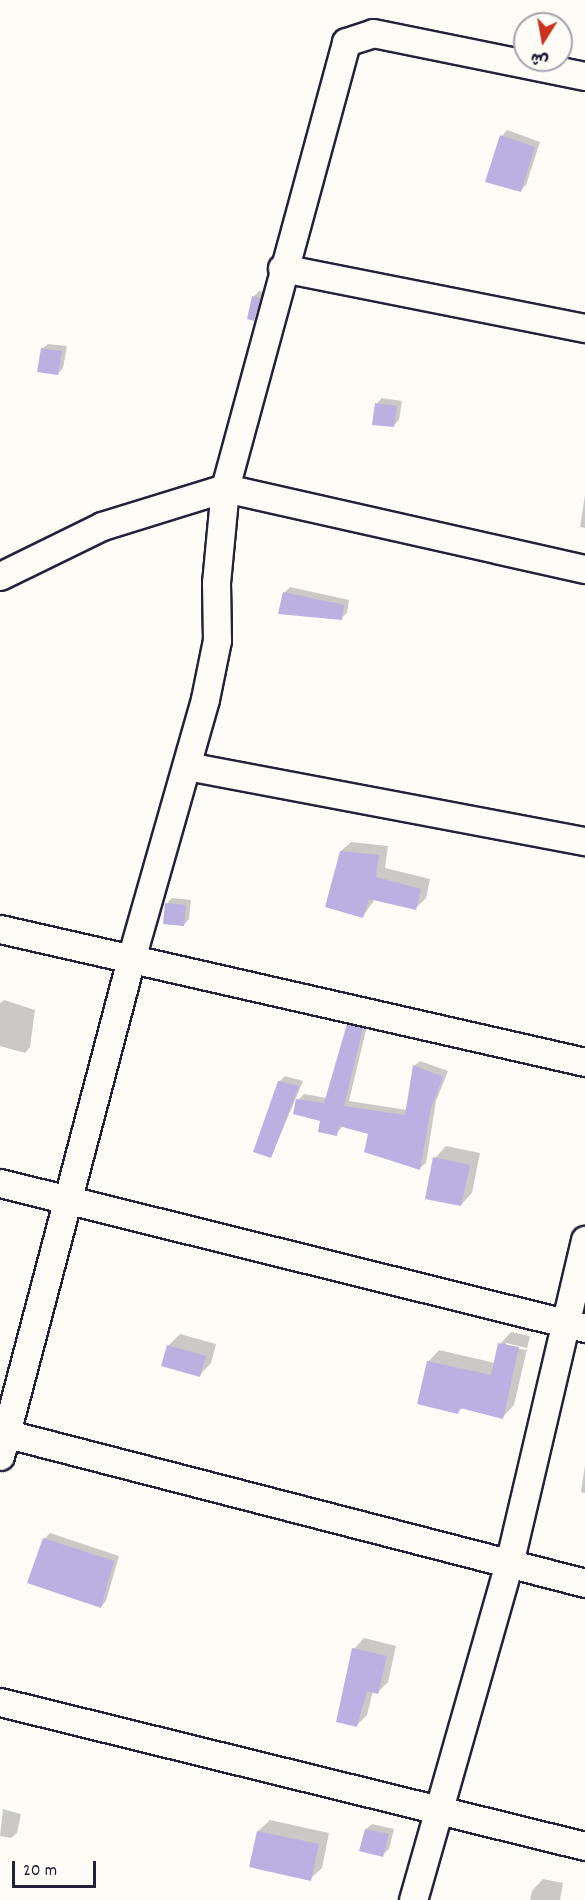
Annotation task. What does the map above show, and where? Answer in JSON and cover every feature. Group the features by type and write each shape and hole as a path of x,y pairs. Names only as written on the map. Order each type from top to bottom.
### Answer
{"street":[{"path":"585,76 373,33 346,42 282,268 225,488 216,583 217,640 187,766 131,959 2,1441 585,1583"},
{"path":"282,268 585,328"},
{"path":"0,576 102,526 225,488 585,569"},
{"path":"187,766 585,841"},
{"path":"0,929 585,1062"},
{"path":"0,1183 575,1325"},
{"path":"413,1900 575,1325 585,1240"},
{"path":"0,1702 440,1808 585,1846"}],"building":[{"path":"500,135 535,147 521,192 485,182"},
{"path":"252,296 260,298 254,321 247,319"},
{"path":"41,348 62,351 58,375 37,372"},
{"path":"375,403 397,406 394,427 372,425"},
{"path":"283,592 344,605 342,620 278,614"},
{"path":"340,851 379,855 376,877 421,889 416,910 369,899 363,918 325,907"},
{"path":"165,903 186,905 184,926 163,924"},
{"path":"347,1024 363,1028 344,1106 405,1115 413,1065 443,1077 431,1108 420,1170 364,1152 368,1134 339,1126 337,1136 318,1132 320,1121 293,1114 296,1099 324,1103"},
{"path":"278,1081 299,1086 271,1158 253,1152"},
{"path":"433,1157 470,1165 461,1206 425,1199"},
{"path":"498,1343 519,1347 503,1419 460,1408 458,1414 417,1404 427,1361 491,1375"},
{"path":"167,1345 206,1356 200,1377 161,1366"},
{"path":"43,1538 114,1561 101,1608 27,1583"},
{"path":"352,1648 387,1656 378,1694 367,1691 357,1727 336,1722"},
{"path":"365,1829 389,1834 383,1857 359,1851"},
{"path":"257,1831 319,1844 311,1881 249,1867"}]}
